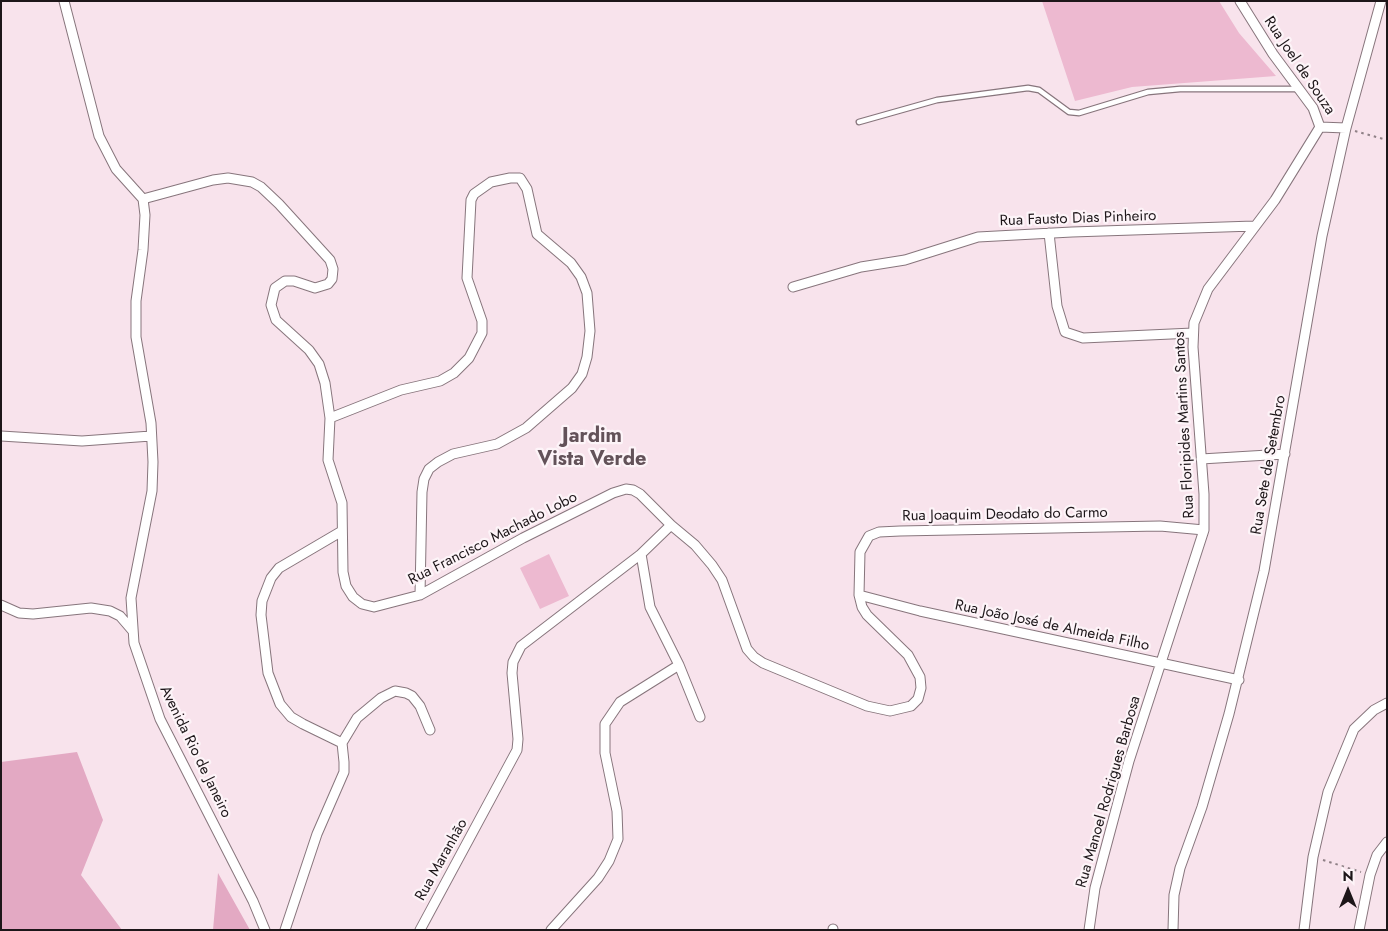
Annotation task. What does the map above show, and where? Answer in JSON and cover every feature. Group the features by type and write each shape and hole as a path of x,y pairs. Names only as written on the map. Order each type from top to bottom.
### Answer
{"street":[{"path":"64,1 93,116 105,151 116,169 143,198"},
{"name":"Rua Joel de Souza","path":"1240,1 1273,54 1313,108 1320,126 1346,128"},
{"name":"Rua Sete de Setembro","path":"1173,930 1174,895 1180,868 1202,808 1239,680 1264,571 1305,328 1346,128 1381,1"},
{"name":"Rua Floripides Martins Santos","path":"1160,664 1204,530 1204,494 1193,333 1198,311 1208,289 1275,200 1320,126"},
{"name":"Rua Francisco Machado Lobo","path":"143,198 213,180 228,178 252,182 262,187 330,260 333,269 332,279 328,284 314,288 294,281 285,281 275,288 271,305 276,320 309,350 319,364 325,383 330,418 328,460 342,503 343,572 346,586 353,597 362,604 374,607 420,595 523,538 626,489 640,494 671,525 695,545 712,564 722,580 748,649 763,663 867,706 890,711 911,706 918,699 921,688 914,663 867,615 860,595"},
{"path":"330,418 401,390 440,381 454,373 469,358 478,342 482,327 482,320 468,278 471,200 474,194 491,182 520,178 527,190 537,234 571,264 581,278 587,293 590,331 587,357 582,374 572,388 513,437 478,450 453,454 429,469 424,479 422,492 420,595"},
{"name":"Avenida Rio de Janeiro","path":"143,198 145,226 136,301 136,337 151,436 152,491 131,598 134,643 145,681 160,719 253,901 265,930"},
{"name":"Rua Fausto Dias Pinheiro","path":"793,287 861,267 905,260 978,237 1254,226"},
{"path":"1049,233 1057,306 1065,332 1083,338 1193,333"},
{"path":"1,436 82,441 151,436"},
{"path":"1201,459 1285,454"},
{"name":"Rua Maranhão","path":"420,930 489,804 516,750 518,739 512,673 513,662 521,646 641,554 671,525"},
{"name":"Rua Joaquim Deodato do Carmo","path":"860,595 860,552 869,536 879,532 1160,526 1204,530"},
{"path":"342,531 279,568 266,588 262,601 261,615 268,673 280,704 292,717 303,724 342,743"},
{"path":"641,554 650,607 679,665 700,717"},
{"name":"Rua João José de Almeida Filho","path":"860,595 920,611 1239,680"},
{"path":"1,605 19,613 33,614 91,608 110,611 120,616 132,630"},
{"name":"Rua Manoel Rodrigues Barbosa","path":"1088,930 1095,888 1129,761 1160,664"},
{"path":"551,930 598,878 614,850 619,826 605,753 605,724 620,702 679,665"},
{"path":"285,930 317,834 344,772 342,743 357,718 381,698 395,691 412,696 420,706 430,730"},
{"path":"1304,930 1314,858 1328,792 1350,737 1374,710 1387,703"},
{"path":"1359,930 1370,875 1377,855 1387,842"}],"lane":[{"path":"859,122 936,100 1028,88 1039,90 1069,112 1079,113 1148,92 1180,89 1300,89"}],"path":[{"path":"1346,128 1387,140"},
{"path":"1314,858 1370,875"}],"shaded area":[{"path":"1042,1 1219,1 1239,33 1276,76 1132,87 1075,101"},
{"path":"549,554 569,596 540,609 520,568"},
{"path":"77,752 103,820 81,875 122,930 1,930 1,762"},
{"path":"218,873 250,930 213,930"}],"district":[{"name":"Jardim Vista Verde","path":"592,448"}]}
